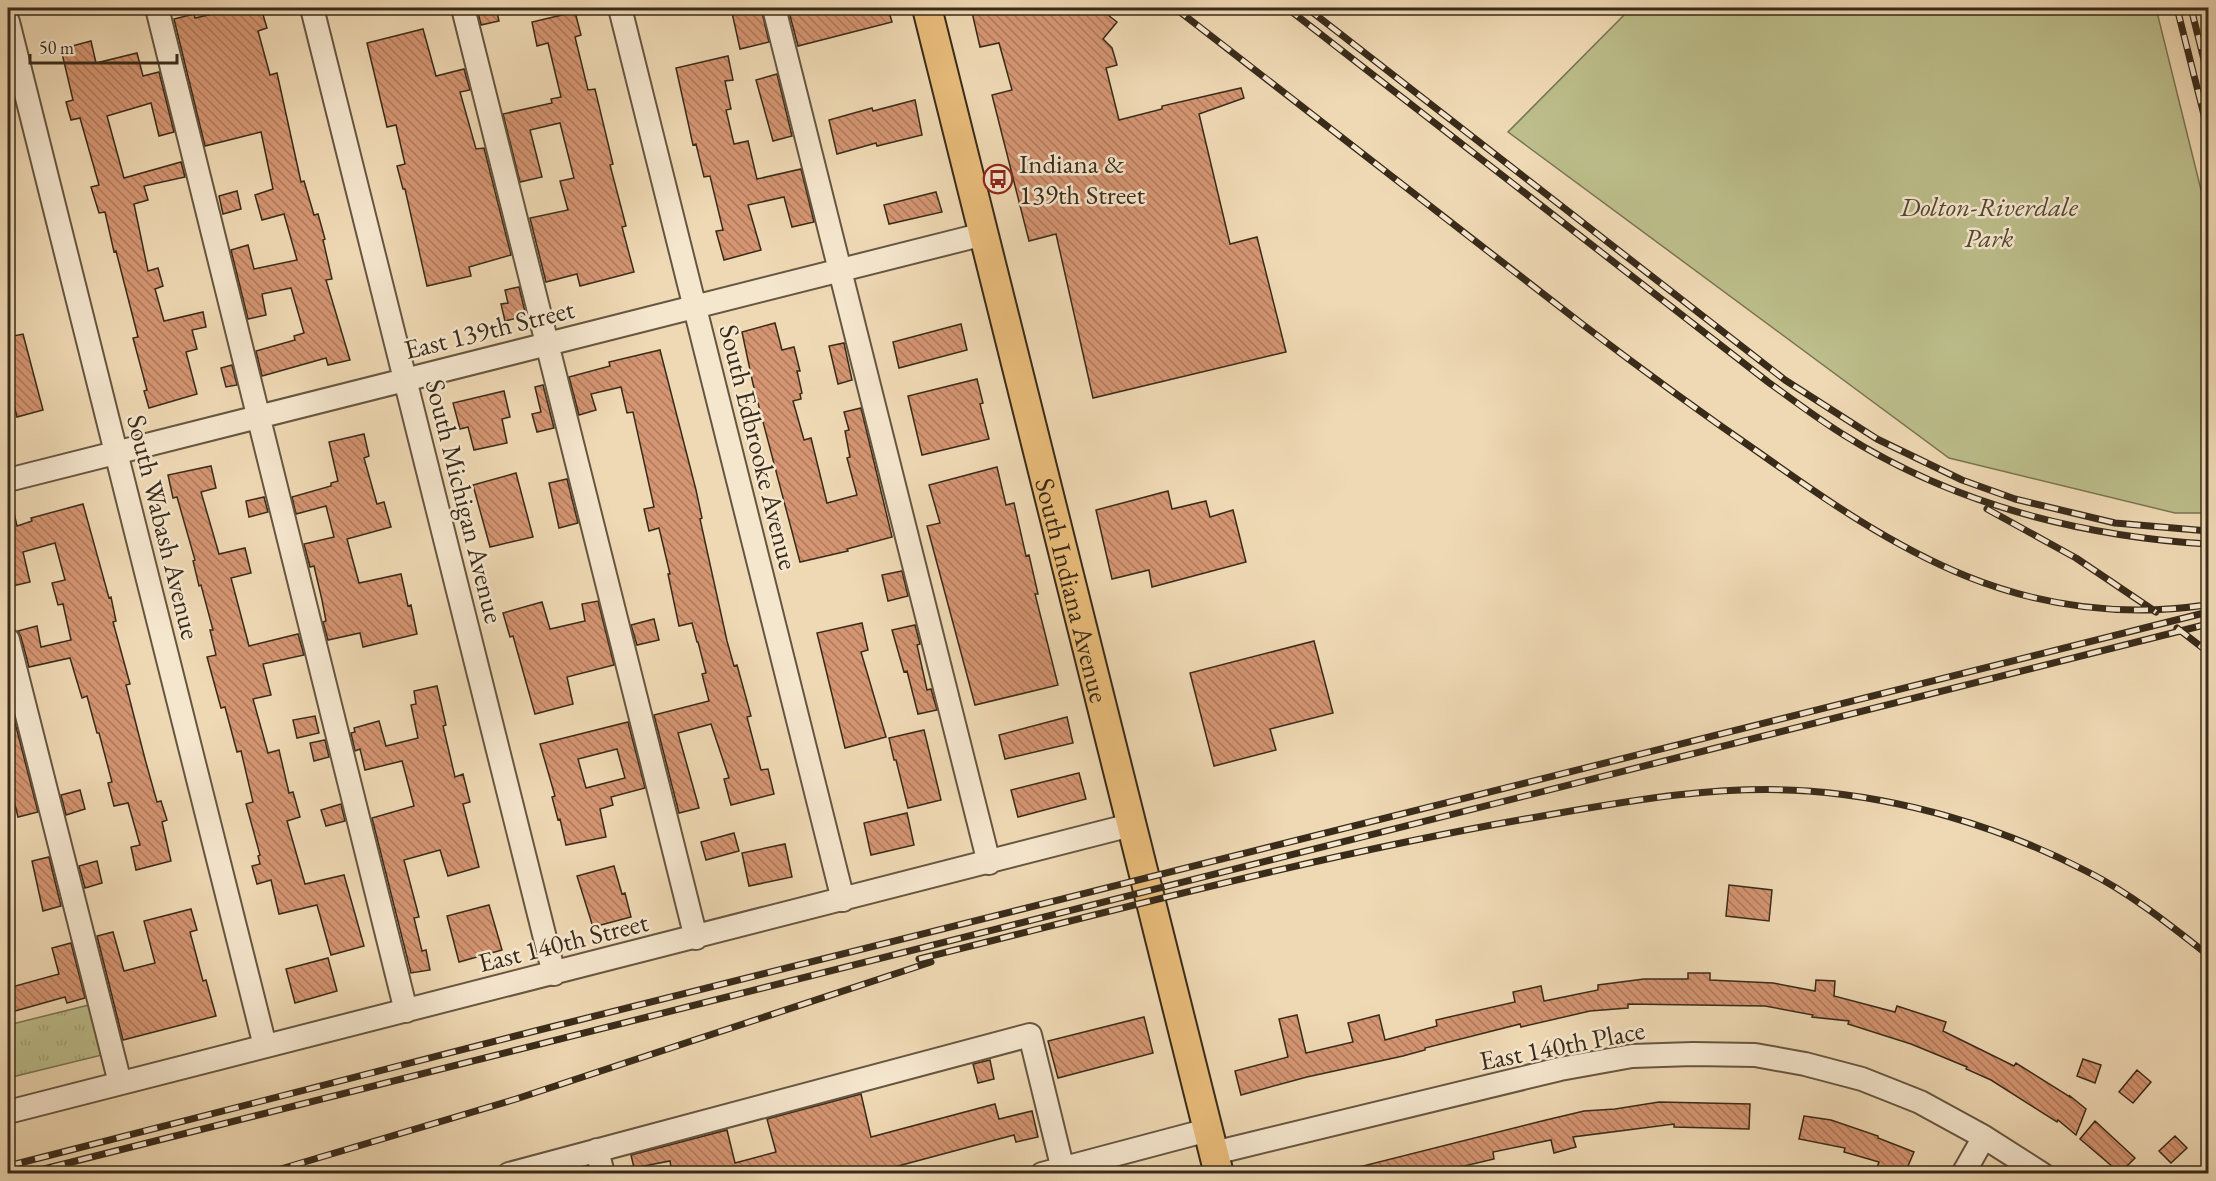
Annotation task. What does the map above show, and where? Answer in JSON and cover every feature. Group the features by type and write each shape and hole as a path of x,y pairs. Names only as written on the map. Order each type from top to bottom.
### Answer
{"main road":[{"name":"South Indiana Avenue","path":"927,8 1214,1152"}],"street":[{"path":"157,8 406,1011"},
{"name":"South Michigan Avenue","path":"312,8 554,974"},
{"path":"463,8 696,938"},
{"name":"South Edbrooke Avenue","path":"620,8 843,900"},
{"path":"774,8 989,863"},
{"name":"South Wabash Avenue","path":"8,22 265,1046"},
{"name":"East 139th Street","path":"8,480 984,234"},
{"path":"8,640 120,1083"},
{"name":"East 140th Street","path":"8,1112 1131,825"},
{"path":"509,1173 1030,1035 1056,1172"},
{"name":"East 140th Place","path":"1056,1172 1214,1152 1560,1069 1632,1056 1693,1054 1755,1056 1805,1064 1863,1079 1920,1102 1984,1137 2042,1173"},
{"path":"1963,1173 1984,1137"},
{"path":"597,1150 603,1173"}],"green space":[{"name":"Dolton-Riverdale Park","path":"1631,8 2156,8 2208,218 2208,513 2175,513 1949,458 1508,132"},
{"path":"93,1004 106,1054 8,1078 8,1025"}],"building":[{"path":"238,8 261,8 267,28 258,31 270,75 277,73 301,182 304,181 314,215 318,214 325,239 323,240 332,279 326,280 350,360 328,365 326,358 262,376 256,351 295,340 294,336 304,333 291,288 262,294 266,315 248,319 231,250 248,245 254,269 297,260 284,214 262,220 255,195 273,189 261,132 205,146 174,19 194,14 195,18"},
{"path":"477,8 496,8 499,21 481,25"},
{"path":"731,8 761,8 769,42 740,49"},
{"path":"788,8 888,8 892,22 798,46"},
{"path":"971,8 1099,8 1117,22 1103,39 1112,48 1117,65 1106,68 1119,120 1162,109 1162,106 1241,88 1244,98 1199,114 1230,244 1257,237 1286,352 1093,398 1056,234 1029,241 992,95 1012,90 999,43 980,47"},
{"path":"575,12 581,35 575,37 588,90 595,89 613,164 610,165 626,226 622,227 634,272 580,286 577,274 546,282 530,218 568,210 560,181 574,178 560,123 530,130 542,177 520,182 503,114 552,103 551,99 561,97 548,43 537,46 532,22"},
{"path":"423,29 436,76 464,69 470,90 460,92 476,149 484,148 511,255 469,267 471,276 427,286 405,189 403,189 397,166 405,164 396,125 387,127 367,43"},
{"path":"91,41 96,63 137,53 143,76 159,72 174,132 159,136 151,103 107,116 124,178 181,162 185,177 144,186 148,200 134,204 148,271 158,268 163,286 155,289 164,321 203,312 206,327 192,330 197,349 186,352 197,394 149,408 144,391 147,390 133,338 138,337 116,251 114,252 105,212 99,213 91,187 99,185 80,118 71,120 66,102 73,100 61,49"},
{"path":"728,56 733,80 725,81 731,109 726,110 734,144 748,141 757,179 801,169 814,222 792,227 784,197 748,205 761,250 724,260 716,231 723,230 710,176 704,177 696,144 693,145 676,68"},
{"path":"777,74 792,136 773,141 756,80"},
{"path":"915,100 922,135 877,146 876,143 837,154 829,120 872,108 873,111"},
{"path":"237,191 241,209 223,214 219,196"},
{"path":"936,192 942,212 889,224 884,205"},
{"path":"519,287 526,316 505,321 501,304 508,303 505,290"},
{"path":"775,323 782,350 794,347 802,393 800,394 801,399 793,401 804,440 811,438 827,503 857,495 847,458 850,457 845,431 849,430 844,412 861,408 892,537 847,549 848,551 800,562 753,384 742,332"},
{"path":"961,324 967,350 899,368 893,342"},
{"path":"23,334 43,410 17,417 8,383 8,337"},
{"path":"844,343 852,380 838,384 829,346"},
{"path":"660,350 696,490 702,518 700,519 727,641 734,666 737,665 751,716 747,717 761,770 768,769 774,794 731,805 724,779 729,778 711,724 678,733 699,808 679,813 654,715 709,701 702,674 706,673 692,623 679,626 659,528 649,531 644,509 654,507 633,412 627,413 621,387 591,394 596,410 579,415 569,377 610,366 609,362"},
{"path":"232,365 237,385 226,387 221,368"},
{"path":"977,379 983,403 980,404 989,439 922,455 908,396"},
{"path":"543,385 554,428 537,432 532,414 541,412 535,387"},
{"path":"504,391 510,417 502,419 507,443 474,450 468,427 460,429 453,403"},
{"path":"364,434 369,456 364,458 377,504 384,502 391,527 347,539 359,583 401,574 417,634 363,647 360,633 328,640 314,566 310,567 304,544 334,537 326,506 296,514 292,497 331,486 331,483 338,481 329,442"},
{"path":"211,466 216,488 201,492 219,554 245,548 251,573 231,578 249,646 298,634 304,655 263,664 271,695 253,699 268,753 279,750 289,793 293,792 300,817 287,821 305,884 344,875 364,946 331,955 317,905 279,914 271,880 257,884 252,866 260,864 258,856 260,855 246,804 253,802 241,751 237,752 225,707 221,708 207,657 216,655 210,630 213,630 201,585 199,586 193,561 195,560 177,497 173,498 168,475"},
{"path":"997,467 1006,505 1014,503 1026,556 1029,555 1038,594 1035,594 1058,685 975,705 927,526 940,523 929,485"},
{"path":"516,473 533,537 490,547 473,485"},
{"path":"567,479 578,523 559,528 549,483"},
{"path":"1168,491 1172,509 1206,501 1210,517 1233,510 1246,562 1152,587 1149,570 1112,579 1096,510"},
{"path":"264,497 268,512 249,517 246,501"},
{"path":"83,504 109,598 111,597 116,621 113,622 130,684 126,685 145,759 157,802 161,801 167,820 162,822 171,861 136,870 131,847 140,845 128,803 114,806 108,783 112,782 99,733 97,733 87,696 82,698 70,658 29,667 18,631 37,626 41,647 71,640 63,604 58,605 52,583 65,580 55,543 23,552 30,582 8,587 8,514 14,513 17,526 32,521 31,518"},
{"path":"902,571 908,596 888,601 882,575"},
{"path":"598,601 614,665 567,677 573,704 535,714 513,636 510,637 503,613 542,602 550,629 585,621 582,604"},
{"path":"654,619 659,640 637,645 631,625"},
{"path":"862,623 868,650 861,652 886,737 845,748 817,633"},
{"path":"915,625 927,690 931,689 937,710 918,714 907,671 904,672 892,630"},
{"path":"1314,641 1333,713 1270,729 1276,750 1214,766 1190,673"},
{"path":"437,686 446,725 443,726 455,777 463,774 470,802 463,804 479,867 448,876 440,850 404,860 419,917 414,918 422,951 426,950 430,970 411,973 372,818 414,806 402,761 365,770 360,749 355,751 351,733 355,732 354,728 379,721 386,746 418,738 411,705 416,704 414,691"},
{"path":"11,707 38,812 18,817 8,777 8,708"},
{"path":"315,716 319,733 297,738 293,720"},
{"path":"1067,717 1073,743 1005,759 999,735"},
{"path":"628,722 645,788 611,797 613,805 600,809 606,837 566,845 540,744","holes":["617,749 625,778 586,788 578,759"]},
{"path":"924,730 941,800 908,808 889,738"},
{"path":"325,740 329,757 314,761 310,743"},
{"path":"1079,773 1086,799 1018,817 1011,790"},
{"path":"80,790 85,809 66,815 61,795"},
{"path":"341,804 345,821 326,826 321,810"},
{"path":"907,813 914,845 871,855 864,823"},
{"path":"734,833 739,851 706,860 701,842"},
{"path":"785,844 792,877 749,886 742,853"},
{"path":"49,857 61,906 43,911 32,861"},
{"path":"97,861 102,883 85,888 79,866"},
{"path":"614,866 622,894 625,893 631,917 593,927 577,876"},
{"path":"1729,885 1772,890 1769,921 1726,916"},
{"path":"489,905 502,950 459,962 447,916"},
{"path":"191,909 197,930 190,932 203,981 206,980 216,1016 123,1040 97,936 113,932 124,971 155,963 144,921"},
{"path":"71,943 85,998 67,1003 65,997 8,1013 8,988 59,974 52,948"},
{"path":"328,958 337,991 295,1003 286,969"},
{"path":"1688,973 1710,973 1710,980 1773,983 1815,991 1816,980 1835,981 1834,996 1895,1012 1897,1006 1946,1022 1943,1031 2014,1066 2016,1063 2070,1096 2086,1109 2076,1135 2058,1120 2057,1122 1991,1080 1966,1069 1967,1067 1911,1044 1848,1024 1849,1021 1812,1017 1813,1015 1765,1006 1628,1004 1628,1008 1590,1011 1521,1027 1520,1024 1425,1048 1425,1050 1403,1056 1307,1077 1241,1095 1235,1071 1288,1057 1279,1019 1297,1015 1306,1053 1353,1042 1348,1023 1379,1015 1385,1040 1437,1026 1436,1020 1515,1002 1513,992 1541,986 1544,1001 1598,990 1598,985 1644,979 1688,979"},
{"path":"1144,1017 1153,1053 1058,1078 1048,1041"},
{"path":"2083,1059 2101,1065 2095,1083 2077,1076"},
{"path":"990,1060 994,1079 978,1083 973,1064"},
{"path":"2137,1070 2151,1082 2133,1103 2119,1092"},
{"path":"861,1094 871,1137 995,1104 999,1119 1032,1111 1038,1137 1016,1142 1014,1135 872,1173 672,1173 670,1161 634,1168 631,1155 727,1130 735,1163 776,1152 767,1119"},
{"path":"1659,1102 1750,1104 1749,1129 1674,1127 1674,1124 1573,1137 1576,1147 1554,1153 1551,1140 1493,1152 1494,1159 1435,1173 1356,1173 1355,1168 1584,1111"},
{"path":"1804,1116 1831,1120 1878,1136 1878,1138 1914,1152 1905,1173 1875,1173 1879,1162 1844,1152 1845,1148 1799,1139"},
{"path":"2095,1121 2135,1158 2120,1173 2080,1139"},
{"path":"2175,1136 2187,1148 2171,1163 2159,1151"}],"railway":[{"path":"1175,8 1626,357 1860,521 1939,564 1995,587 2024,595 2084,607 2114,609 2145,610 2206,605"},
{"path":"1287,8 1768,382 1844,435 1929,480 1974,498 2019,512 2113,533 2208,544"},
{"path":"1307,8 1785,380 1877,439 1962,480 2015,499 2115,523 2208,531"},
{"path":"2177,8 2208,131"},
{"path":"2191,8 2208,76"},
{"path":"1987,509 2076,558 2156,612"},
{"path":"8,1166 543,1029 2208,612"},
{"path":"24,1174 2208,624"},
{"path":"2177,628 2208,652"},
{"path":"919,959 1221,884 1449,833 1666,796 1737,790 1808,791 1880,800 1986,828 2054,855 2118,889 2208,955"},
{"path":"264,1174 516,1099 931,962"}],"place":[{"name":"Indiana & 139th Street","path":"998,179"}]}
